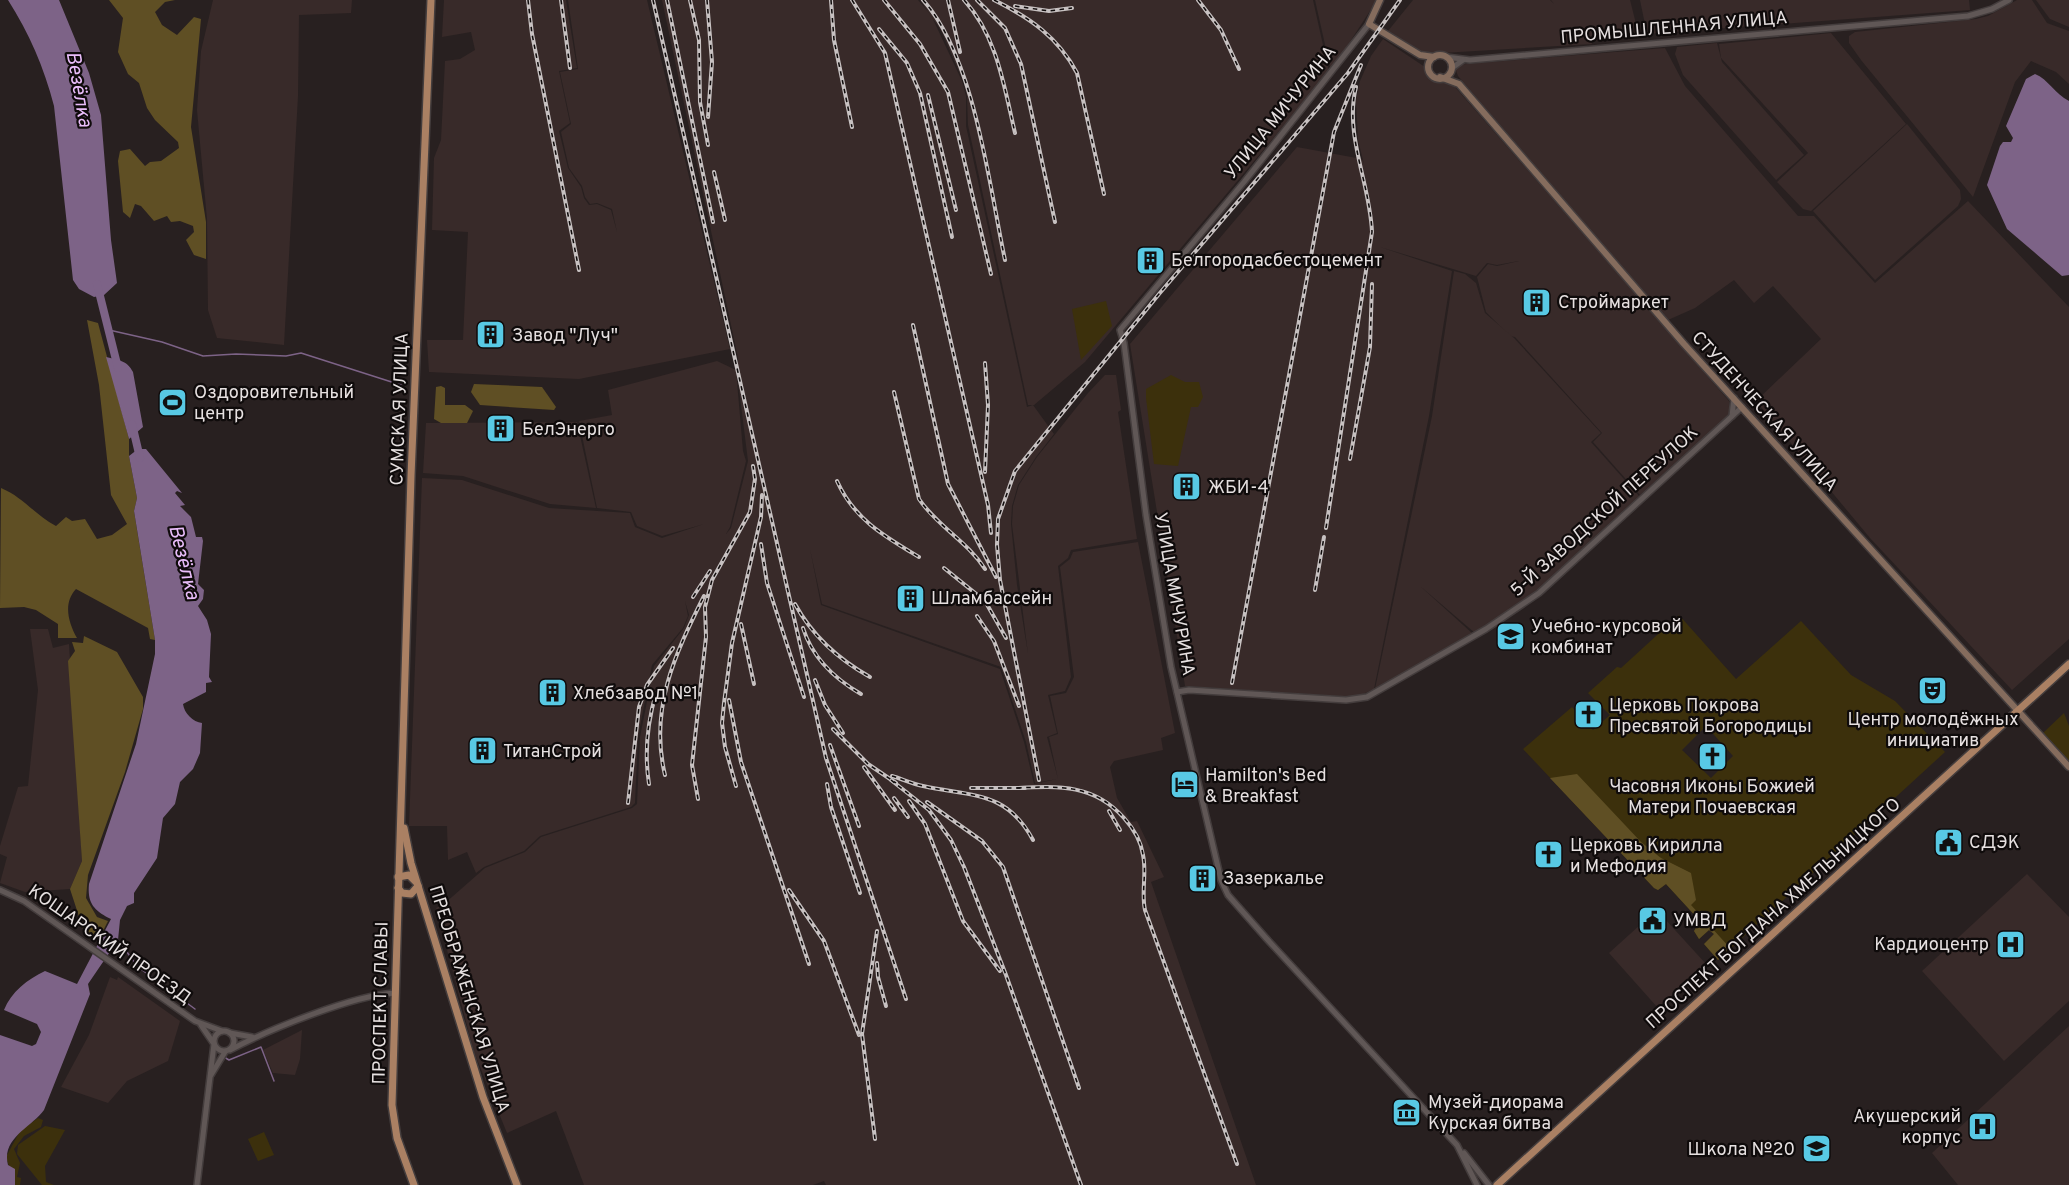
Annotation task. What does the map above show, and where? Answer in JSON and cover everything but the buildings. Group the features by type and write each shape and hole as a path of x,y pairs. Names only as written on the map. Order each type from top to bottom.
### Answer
{"main road":[{"name":"СУМСКАЯ УЛИЦА","path":"402,819 411,476 431,0"},
{"name":"УЛИЦА МИЧУРИНА","path":"1369,24 1380,0"},
{"path":"1369,24 1420,56 1430,75 1440,77 1449,74 1452,69"},
{"path":"1420,56 1446,57 1459,84"},
{"path":"1427,66 1434,57"},
{"name":"СТУДЕНЧЕСКАЯ УЛИЦА","path":"1440,77 1459,84 1742,407 2069,767"},
{"name":"ПРОСПЕКТ БОГДАНА ХМЕЛЬНИЦКОГО","path":"1497,1185 2069,664"},
{"name":"ПРОСПЕКТ СЛАВЫ","path":"402,819 398,877 392,1105 397,1138 414,1185"},
{"name":"ПРЕОБРАЖЕНСКАЯ УЛИЦА","path":"402,819 418,885 483,1097 518,1185"},
{"path":"398,877 409,875 418,885 411,894 402,893 398,888"}],"street":[{"name":"ПРОМЫШЛЕННАЯ УЛИЦА","path":"1446,57 1463,60 1968,16 1992,9 2009,0"},
{"name":"УЛИЦА МИЧУРИНА","path":"1369,24 1244,182 1120,330 1124,343 1157,591 1177,692 1215,858 1228,895 1457,1145 1477,1185"},
{"path":"1452,69 1463,60"},
{"path":"1732,416 1734,398"},
{"name":"5-Й ЗАВОДСКОЙ ПЕРЕУЛОК","path":"1177,692 1189,690 1346,700 1367,697 1486,629 1539,593 1742,407"},
{"name":"КОШАРСКИЙ ПРОЕЗД","path":"0,890 24,901 201,1025 222,1031"},
{"path":"214,1044 220,1051 228,1051 254,1037 380,993 395,993"},
{"name":"КОШАРСКИЙ ПРОЕЗД","path":"201,1025 214,1044"},
{"path":"197,1185 216,1035 222,1031 254,1037"},
{"path":"210,1077 234,1041 230,1033"},
{"path":"1457,1145 1489,1185"}],"shaded area":[{"path":"109,0 175,0 165,2 155,12 162,25 177,35 194,17 201,19 191,127 206,222 206,259 194,255 186,240 194,232 193,226 180,221 171,222 167,216 154,221 141,206 135,204 130,218 123,212 118,161 120,151 130,149 145,166 150,162 161,161 179,148 178,142 155,120 147,108 139,83 128,74 118,52 123,18"},
{"path":"213,0 352,0 351,13 299,15 298,96 284,345 217,338 208,310 207,219 197,110 201,51"},
{"path":"444,0 566,0 577,68 559,71 570,123 559,131 568,168 581,187 584,198 589,205 597,204 611,210 617,232 612,209 597,203 590,204 585,197 582,186 569,168 561,132 571,124 560,72 578,69 568,0 647,0 730,349 579,379 429,372 427,340 463,340 468,232 432,230 434,158 441,140 445,61 460,59 475,50 471,32 442,37"},
{"path":"662,0 918,0 931,15 962,81 966,96 966,126 1027,407 1033,405 1054,434 1036,457 1018,485 1012,506 1011,524 1017,585 1028,654 1012,524 1013,506 1019,485 1037,457 1088,393 1105,375 1116,375 1121,410 1118,412 1137,539 1071,550 1068,558 1058,566 1071,677 1065,691 1048,695 1057,733 1047,737 1058,779 1049,737 1058,734 1050,696 1066,693 1074,677 1060,567 1070,559 1073,552 1138,542 1175,733 1161,738 1163,750 1114,761 1110,767 1117,798 1131,822 1137,821 1164,877 1151,882 1256,1185 826,1185 824,1181 813,1185 584,1185 556,1111 507,1133 474,1052 436,908 444,904 485,868 525,852 541,837 632,808 637,804 640,737 654,666 684,628 689,615 685,601 688,616 683,628 652,665 638,737 635,803 631,807 540,836 524,851 484,867 476,873 467,852 448,860 447,826 409,826 422,478 462,480 549,508 630,513 635,527 662,538 704,524 662,536 637,526 631,512 597,508 579,421 612,415 608,390 717,361 736,370 743,451 746,461 730,527 726,534 731,528 748,461 738,381 738,358","holes":["810,549 822,604 1001,667 1026,742 1035,783 1057,779 1034,784 1024,742 1000,669 821,605"]},
{"path":"920,0 1313,0 1329,72 1085,362 1034,405 1028,405 968,125 967,96 963,81 942,32"},
{"path":"1315,0 1377,0 1331,71"},
{"path":"1413,0 1550,0 1554,4 1551,0 1630,0 1639,36 1591,41 1592,44 1425,54 1388,31"},
{"path":"1640,0 1969,0 1970,10 1647,34"},
{"path":"2017,0 2032,0 2047,23 2069,31 2069,84 2056,72 2031,61 2015,82 1973,197 1861,60 1849,43 1849,36 1855,32 1976,19 1988,16"},
{"path":"2036,0 2069,0 2069,27 2050,19"},
{"path":"1831,33 1906,124 1811,211 1803,209 1777,182 1808,153 1721,58 1719,44"},
{"path":"1383,39 1455,87 1729,401 1729,415 1640,495 1593,442 1602,433 1515,337 1510,336 1486,312 1477,277 1488,264 1497,266 1519,261 1497,265 1487,263 1476,276 1380,247 1452,271 1429,416 1374,689 1359,696 1340,696 1185,686 1130,344 1297,147 1362,159 1364,164 1358,140 1356,101 1360,81 1371,56"},
{"path":"1717,43 1722,62 1804,155 1776,180 1683,75 1675,54 1677,47"},
{"path":"1665,48 1685,86 1798,216 1814,216 1875,283 1968,201 2069,307 2069,639 2012,690 1870,538 1756,401 1821,339 1773,286 1754,303 1734,280 1695,308 1668,320 1458,76 1454,65"},
{"path":"1907,124 1960,190 1961,199 1958,206 1875,280 1813,211"},
{"path":"1454,271 1465,274 1476,283 1485,313 1514,338 1601,433 1591,442 1639,496 1541,587 1475,633 1420,586 1473,634 1375,689 1432,416"},
{"path":"1106,301 1112,326 1081,360 1072,309"},
{"path":"87,320 98,323 129,439 129,456 137,498 134,511 155,640 150,639 148,628 76,589 69,600 68,613 77,638 58,638 58,624 36,610 24,607 0,608 1,488 16,496 56,526 66,517 72,521 85,519 97,539 112,535 127,524 111,495 99,385"},
{"path":"1171,375 1185,382 1199,382 1203,397 1198,407 1191,407 1178,466 1154,464 1146,398 1146,389"},
{"path":"474,384 542,387 556,407 554,410 480,405 471,392"},
{"path":"436,387 445,388 445,405 465,405 473,411 467,423 441,423 434,419"},
{"path":"577,422 596,508 550,504 463,476 423,473 426,423"},
{"path":"1679,615 1736,679 1801,621 1851,675 1895,701 1945,752 1718,960 1704,944 1714,934 1709,930 1699,939 1694,931 1700,921 1666,884 1658,890 1654,888 1523,749 1572,707 1593,730 1610,715 1588,693 1617,667 1621,668","holes":["1706,726 1733,756 1711,778 1682,750"]},
{"path":"30,629 48,629 53,648 69,644 82,861 70,889 25,892 0,883 7,857 0,854 0,846 18,787 28,786 38,690"},
{"path":"84,636 117,652 143,697 143,709 125,772 88,875 86,898 97,917 108,921 98,941 84,932 70,889 82,861 68,661 75,651 72,642 83,643"},
{"path":"2064,713 2069,726 2069,761 2043,733"},
{"path":"1577,774 1641,842 1661,858 1691,873 1696,900 1691,905 1730,948 1718,960 1704,944 1714,934 1709,930 1699,939 1694,931 1700,921 1666,884 1658,890 1654,888 1550,778"},
{"name":"Кардиоцентр","path":"2027,874 2069,917 2069,1001 2004,1061 1922,971"},
{"path":"1654,907 1706,964 1658,1008 1609,953 1640,925 1638,922"},
{"path":"110,977 117,980 118,977 180,1021 168,1061 127,1081 108,1103 61,1087 89,1035"},
{"path":"2069,1026 2069,1185 1958,1185 1932,1153"},
{"path":"302,1030 300,1059 295,1075 273,1073 263,1050"},
{"path":"38,1118 43,1120 41,1127 24,1136 14,1149 20,1163 17,1177 21,1178 20,1185 15,1185 6,1157 20,1131"},
{"path":"45,1126 65,1130 45,1166 46,1182 54,1185 42,1185 17,1154 18,1145"},
{"path":"264,1132 274,1155 258,1161 248,1139"}],"water":[{"path":"8,0 59,0 89,73 101,115 111,240 117,283 104,295 94,297 79,289 73,280 54,106 35,51"},
{"path":"2035,74 2069,101 2069,275 2062,276 2007,229 1987,185 2000,146 2003,142 2011,142 2013,138 2006,126 2026,79"},
{"path":"106,357 125,363 133,372 143,427 129,439"},
{"path":"138,449 146,449 182,493 177,491 175,493 185,505 180,506 191,517 196,537 202,537 203,541 198,584 204,590 203,599 198,606 207,620 211,634 209,677 212,682 206,683 206,692 183,704 185,711 195,721 202,723 200,753 193,769 180,782 175,804 163,818 157,858 134,893 134,903 127,906 120,920 118,940 88,984 90,994 44,1110 13,1140 9,1147 8,1165 15,1169 15,1185 0,1185 0,1035 32,1046 36,1044 41,1032 37,1024 4,1010 11,997 21,987 45,971 77,984 111,919 93,906 89,897 89,884 136,744 155,654 155,640 134,511 137,498 129,456"}],"waterway":[{"name":"Везёлка","path":"97,284 118,368"},
{"path":"109,330 162,342 203,356 236,354 286,356 301,353 401,385"},
{"name":"Везёлка","path":"132,424 140,458"},
{"path":"118,940 138,967 195,1009"},
{"path":"224,1057 229,1060 261,1047 274,1081"}],"railway":[{"path":"528,0 532,34 579,270"},
{"path":"561,0 570,68"},
{"path":"653,0 826,758 906,999"},
{"path":"667,0 713,222"},
{"path":"690,0 699,40 700,102 708,145"},
{"path":"707,0 712,62 708,117"},
{"path":"831,0 834,40 852,127"},
{"path":"852,0 885,53 988,505 991,533"},
{"path":"884,0 920,44 948,92 991,274"},
{"path":"923,0 941,25 956,55 968,88 986,160 1005,260"},
{"path":"948,0 960,52"},
{"path":"964,0 975,14 992,46 1003,80 1015,133"},
{"path":"977,0 1005,28 1021,64 1055,222"},
{"path":"994,0 1042,30 1061,49 1077,73 1104,194"},
{"path":"1198,0 1221,30 1239,69"},
{"path":"1039,780 1000,580 997,545 998,519 1015,471 1159,294 1348,73 1400,0"},
{"path":"1015,6 1049,11 1072,8"},
{"path":"879,29 907,63 920,93 952,237"},
{"path":"1232,683 1334,132 1361,65"},
{"path":"1326,528 1372,232 1353,123 1356,87"},
{"path":"928,95 956,210"},
{"path":"714,172 725,220"},
{"path":"1350,459 1370,347 1372,284"},
{"path":"913,325 948,484 996,577"},
{"path":"985,363 988,405 985,472"},
{"path":"894,392 919,499 926,509 970,550 985,569"},
{"path":"698,799 692,765 706,637 705,607 712,580 750,512 755,479 753,466"},
{"path":"837,481 861,516 882,534 919,557"},
{"path":"736,786 725,747 722,723 732,643 761,517 762,495"},
{"path":"1315,590 1324,537"},
{"path":"761,544 767,583 804,697"},
{"path":"944,568 985,601 1006,638"},
{"path":"693,597 710,571"},
{"path":"665,775 660,727 668,682 683,639 704,596"},
{"path":"795,604 810,627 827,646 847,663 870,677"},
{"path":"977,616 994,641 1019,706"},
{"path":"741,624 754,684"},
{"path":"803,628 818,658 842,681 861,694"},
{"path":"628,803 639,707 647,685 673,648"},
{"path":"815,680 825,705 843,733"},
{"path":"649,784 647,738 656,693"},
{"path":"729,700 741,762 809,964"},
{"path":"833,729 868,764 896,783"},
{"path":"830,745 859,826"},
{"path":"864,767 895,810"},
{"path":"892,776 919,785 986,798 1011,812 1023,824 1033,840"},
{"path":"891,780 929,810 951,840 964,867 1006,975 1081,1185"},
{"path":"827,784 831,807 860,893"},
{"path":"1017,788 1047,787 1088,793 1113,807 1136,835 1144,862 1145,910 1237,1164"},
{"path":"971,788 1025,788"},
{"path":"894,798 908,817"},
{"path":"909,801 925,824 963,921 1000,971"},
{"path":"927,802 982,841 1003,867 1079,1088"},
{"path":"1109,811 1120,830"},
{"path":"789,890 824,941 859,1035"},
{"path":"875,1139 862,1034 877,931"},
{"path":"877,963 878,977 886,1006"}],"place":[{"name":"Белгородасбестоцемент","path":"1150,260"},
{"name":"Строймаркет","path":"1537,302"},
{"name":"Завод \"Луч\"","path":"491,335"},
{"name":"Оздоровительный центр","path":"173,402"},
{"name":"БелЭнерго","path":"501,429"},
{"name":"ЖБИ-4","path":"1187,487"},
{"name":"Шламбассейн","path":"910,598"},
{"name":"Учебно-курсовой комбинат","path":"1510,636"},
{"name":"Центр молодёжных инициатив","path":"1933,690"},
{"name":"Хлебзавод №1","path":"552,693"},
{"name":"Церковь Покрова Пресвятой Богородицы","path":"1588,715"},
{"name":"ТитанСтрой","path":"482,751"},
{"name":"Часовня Иконы Божией Матери Почаевская","path":"1712,757"},
{"name":"Hamilton's Bed & Breakfast","path":"1184,785"},
{"name":"СДЭК","path":"1948,842"},
{"name":"Церковь Кирилла и Мефодия","path":"1549,855"},
{"name":"Зазеркалье","path":"1202,878"},
{"name":"УМВД","path":"1652,920"},
{"name":"Кардиоцентр","path":"2010,944"},
{"name":"Музей-диорама Курская битва","path":"1407,1112"},
{"name":"Акушерский корпус","path":"1982,1126"},
{"name":"Школа №20","path":"1816,1149"}]}
